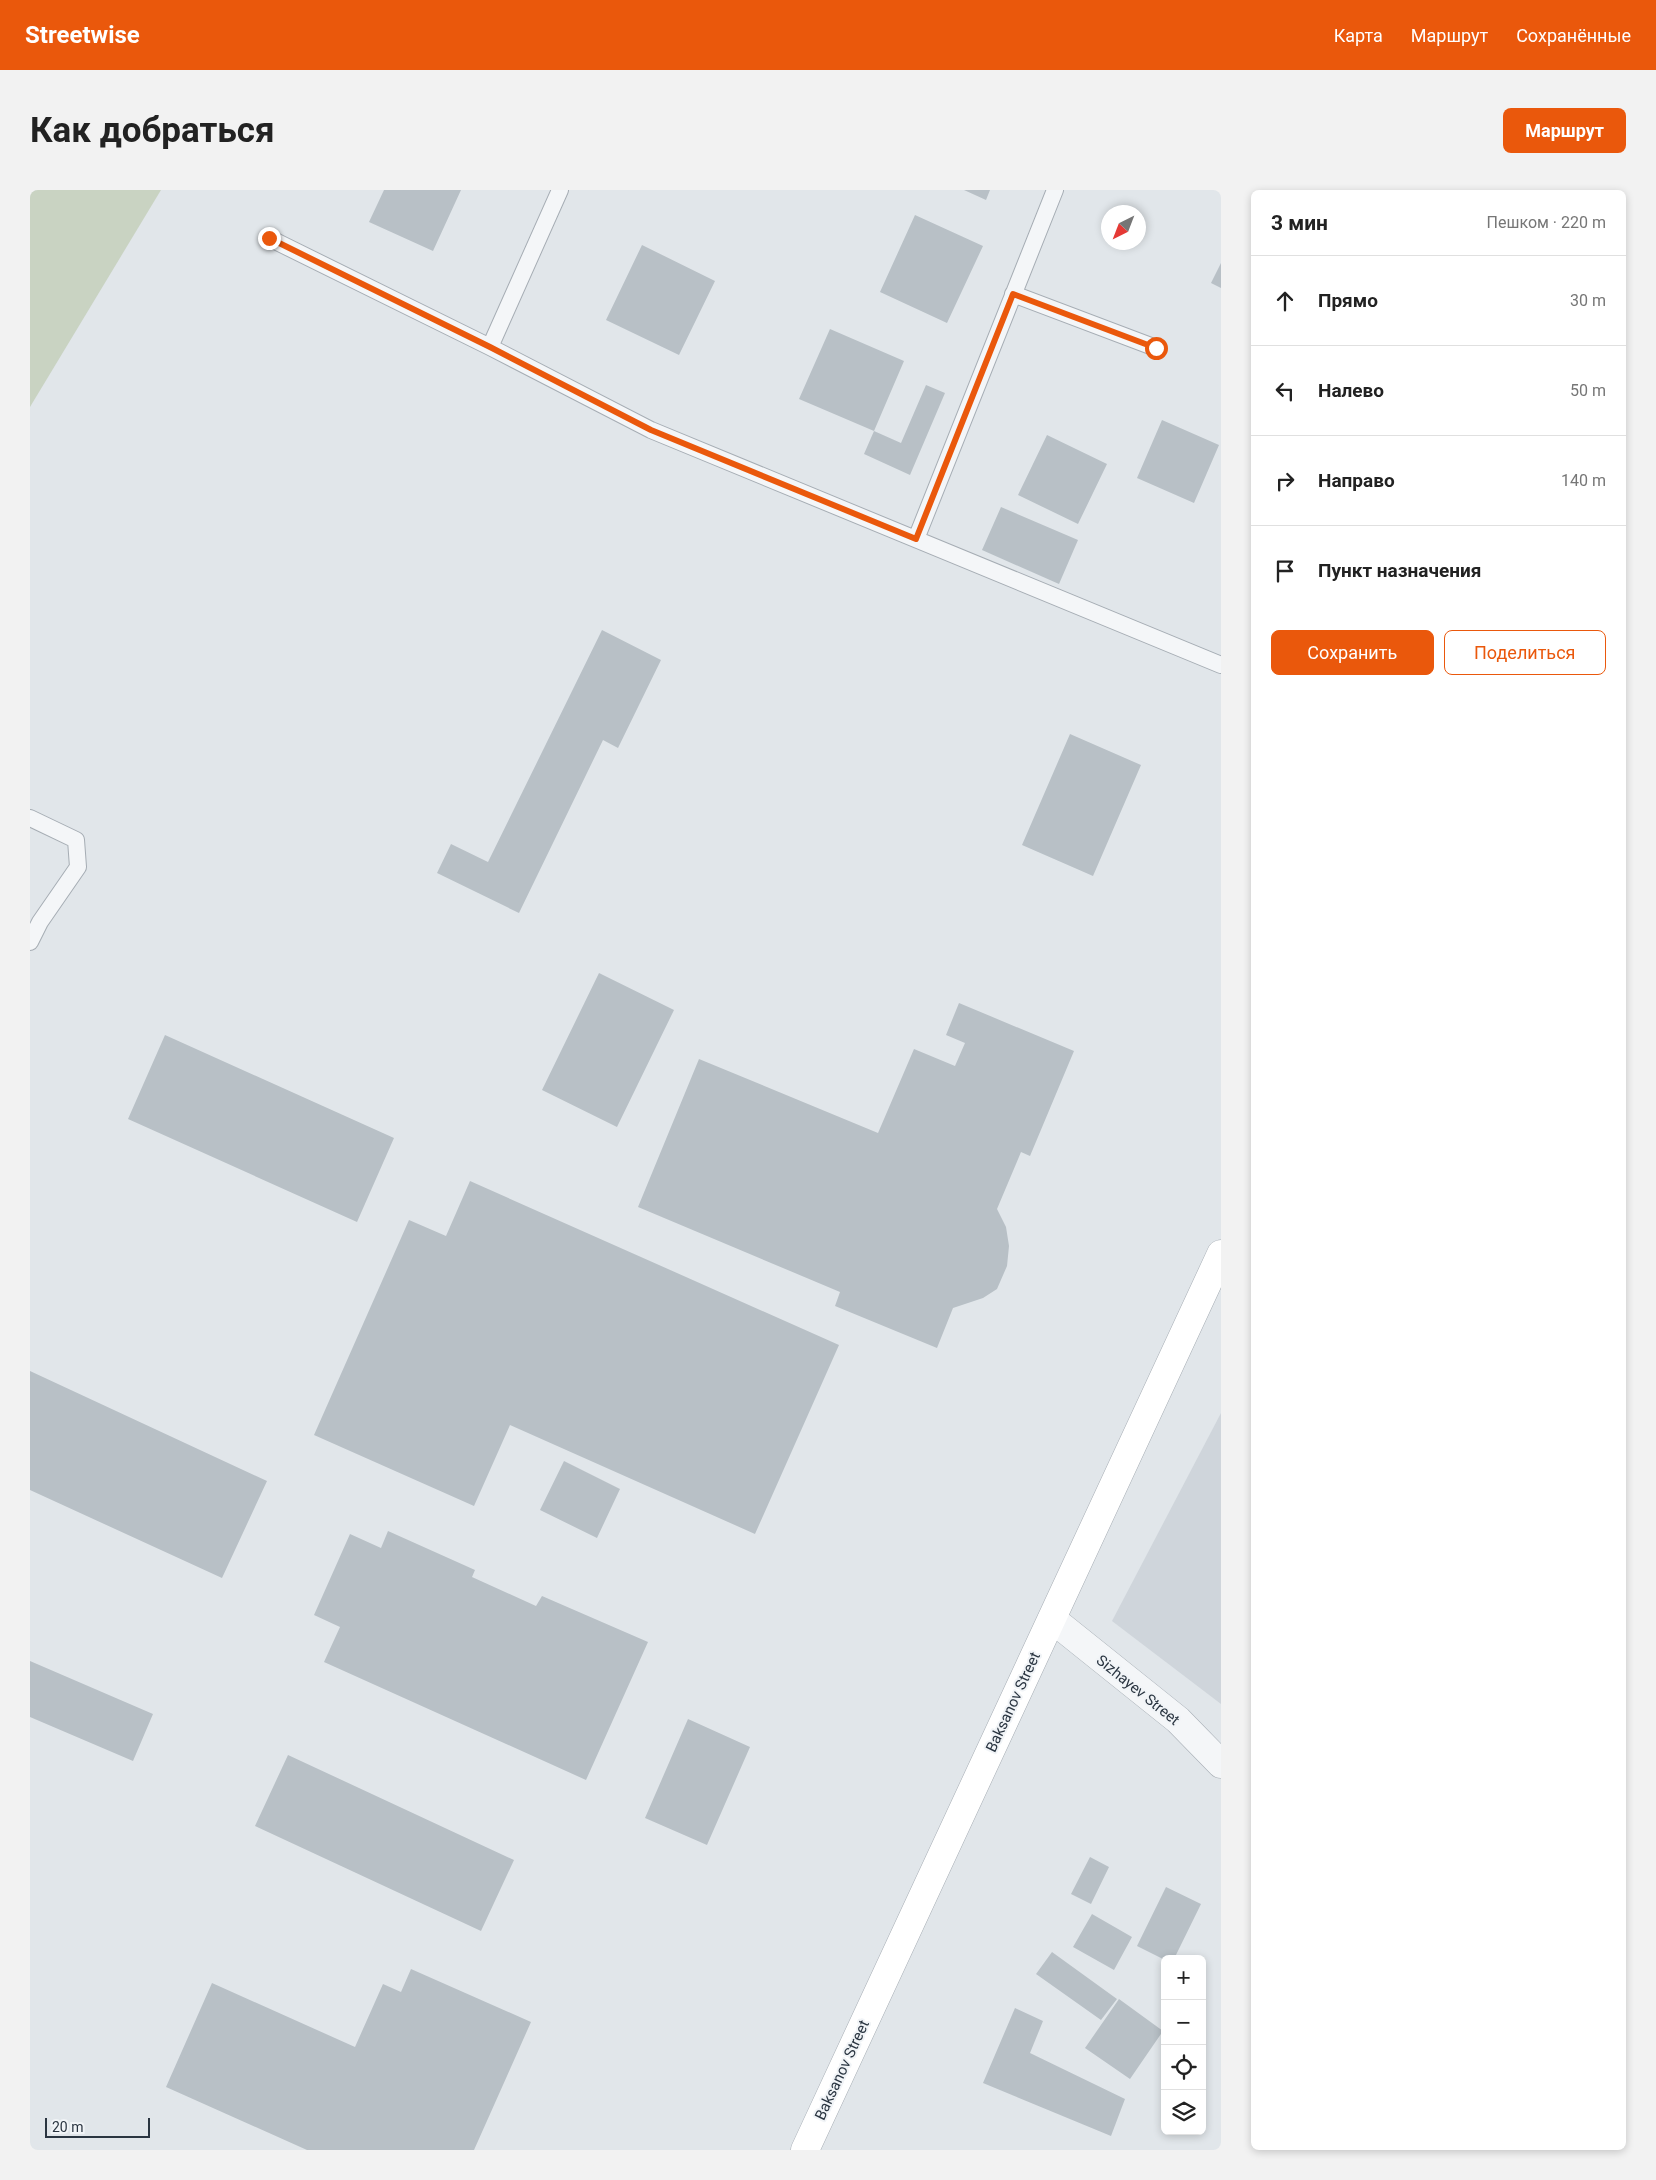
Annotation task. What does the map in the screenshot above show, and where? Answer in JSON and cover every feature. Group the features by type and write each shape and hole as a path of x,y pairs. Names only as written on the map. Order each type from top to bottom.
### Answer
{"main road":[{"name":"Baksanov Street","path":"805,2150 1221,1254"}],"street":[{"name":"Sizhayev Street","path":"1052,1619 1178,1720 1221,1764"}],"lane":[{"path":"490,347 560,190"},
{"path":"916,539 1055,190"},
{"path":"269,238 490,347 651,430 1221,665"},
{"path":"1013,294 1156,348"},
{"path":"30,818 76,840 78,868 40,922 30,942"}],"shaded area":[{"path":"1221,1413 1221,1704 1112,1621"}],"green space":[{"path":"30,190 161,190 30,407"}],"building":[{"path":"384,190 461,190 433,251 369,222"},
{"path":"964,190 990,190 986,200"},
{"path":"915,215 983,246 947,323 880,292"},
{"path":"642,245 715,281 679,355 606,320"},
{"path":"1221,263 1221,288 1211,283"},
{"path":"830,329 904,361 874,431 799,399"},
{"path":"926,385 945,393 910,475 864,454 874,431 901,443"},
{"path":"1162,420 1219,445 1194,503 1137,478"},
{"path":"1047,435 1107,464 1078,524 1018,495"},
{"path":"1001,507 1078,540 1059,584 982,550"},
{"path":"602,630 661,660 618,748 603,740 519,913 437,873 451,844 488,862"},
{"path":"1070,734 1141,765 1093,876 1022,845"},
{"path":"599,973 674,1010 617,1127 542,1090"},
{"path":"959,1003 1074,1051 1030,1156 1021,1152 997,1209 1006,1227 1009,1246 1007,1266 997,1289 983,1298 953,1308 937,1348 835,1306 840,1292 638,1207 699,1059 878,1133 914,1049 955,1066 965,1043 946,1035"},
{"path":"165,1035 394,1138 357,1222 128,1119"},
{"path":"470,1181 839,1345 755,1534 510,1425 474,1506 314,1435 409,1220 446,1236"},
{"path":"30,1371 267,1481 222,1578 30,1490"},
{"path":"564,1461 620,1489 597,1538 540,1510"},
{"path":"388,1531 475,1570 472,1577 536,1606 542,1596 648,1642 586,1780 324,1662 340,1627 314,1615 350,1534 381,1548"},
{"path":"30,1661 153,1714 133,1761 30,1717"},
{"path":"688,1719 750,1747 707,1845 645,1818"},
{"path":"288,1755 514,1860 481,1931 255,1826"},
{"path":"1090,1857 1109,1867 1091,1904 1071,1894"},
{"path":"1166,1887 1201,1904 1176,1955 1161,1955 1161,1958 1137,1946"},
{"path":"1092,1914 1132,1937 1114,1970 1073,1947"},
{"path":"1052,1952 1117,1999 1101,2020 1036,1974"},
{"path":"411,1969 531,2022 474,2150 307,2150 166,2087 212,1983 355,2047 383,1984 401,1992"},
{"path":"1119,1999 1161,2030 1161,2034 1130,2079 1085,2048"},
{"path":"1015,2008 1043,2021 1030,2053 1125,2099 1111,2136 983,2083"}],"route":[{"path":"269,238 490,347 651,430 916,539 1013,294 1156,348"}]}
